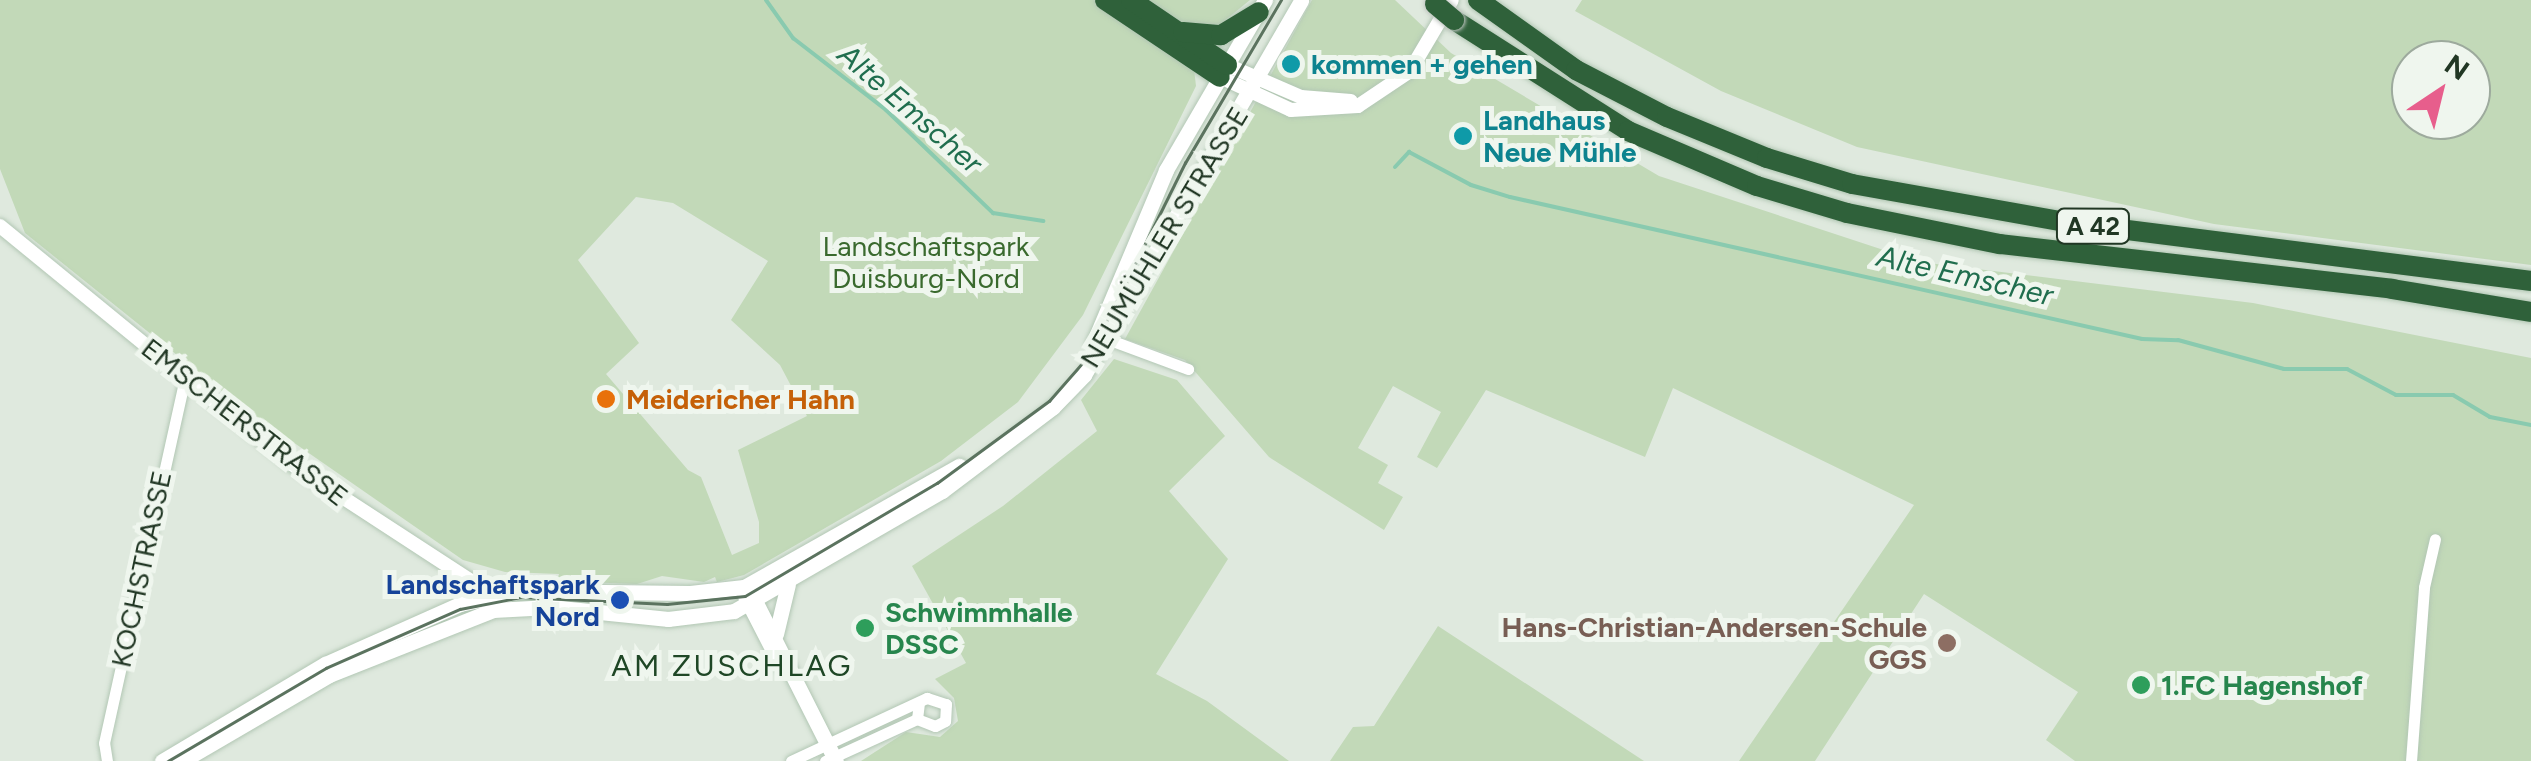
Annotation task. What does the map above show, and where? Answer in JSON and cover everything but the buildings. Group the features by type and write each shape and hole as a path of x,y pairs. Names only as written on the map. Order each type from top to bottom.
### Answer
{"highway":[{"path":"1104,0 1224,71"},
{"path":"1131,0 1224,71"},
{"name":"A 42","path":"1478,0 1576,70 1667,117 1767,158 1852,184 2072,224 2531,281"},
{"path":"1176,31 1221,35 1262,6"},
{"name":"A 42","path":"1443,6 1628,131 1740,179 1847,213 2000,244 2392,289 2531,312"}],"main road":[{"name":"NEUMÜHLER STRASSE","path":"490,603 717,617 789,584 1004,446 1070,392 1301,0"},
{"name":"NEUMÜHLER STRASSE","path":"176,760 324,664 490,603 744,587 936,482 998,438 1062,384 1102,337 1166,170 1262,6"},
{"path":"770,639 789,584"},
{"path":"744,587 798,686 830,756"},
{"path":"717,617 770,639"}],"street":[{"path":"1224,71 1291,110 1344,110 1410,71 1443,6"},
{"name":"EMSCHERSTRASSE","path":"1,231 290,462 490,603"},
{"path":"1102,337 1188,369"},
{"name":"KOCHSTRASSE","path":"107,761 104,743 185,378"},
{"path":"2411,761 2424,587 2436,539"},
{"path":"792,761 830,756 917,720 935,726 949,712 937,698 919,702 830,756"},
{"path":"917,720 919,702"}],"green space":[{"name":"Landschaftspark Duisburg-Nord","path":"0,0 1094,0 1194,69 1196,86 1083,315 1018,402 941,461 744,575 717,582 715,577 704,582 662,576 637,584 557,581 559,574 505,572 463,560 238,404 25,233 0,169","holes":["636,197 673,203 768,261 731,320 780,365 807,416 738,450 759,522 759,543 732,555 701,477 688,470 606,374 639,343 578,260"]},
{"path":"1142,0 1250,0 1217,27 1183,24"},
{"path":"1312,0 1395,0 1451,53 1659,176 1920,262 2253,303 2531,358 2531,761 2075,761 2046,740 2078,692 1924,594 1815,761 1739,761 1914,505 1673,388 1645,457 1486,390 1437,468 1417,457 1441,412 1393,386 1358,448 1388,465 1378,483 1403,497 1384,530 1269,457 1185,360 1125,339"},
{"path":"1582,0 2531,0 2531,265 2214,224 1857,147 1721,91 1575,11"},
{"path":"1114,359 1177,380 1225,436 1169,491 1228,559 1156,674 1207,701 1289,761 861,761 906,732 940,737 958,721 954,698 935,679 966,663 912,566 1003,506 1097,431 1081,400"},
{"path":"1438,626 1644,761 1330,761 1353,727 1374,726"}],"waterway":[{"name":"Alte Emscher","path":"766,0 793,38 886,110 993,213 1043,221"},
{"name":"Alte Emscher","path":"1395,167 1409,152 1471,185 1510,197 2142,339 2178,340 2284,369 2347,369 2396,395 2453,395 2490,417 2531,425"}],"tram line":[{"path":"168,761 326,668 460,609 522,597 667,604 745,596 937,483 1049,401 1091,353 1185,163 1281,0"}],"place":[{"name":"kommen + gehen","path":"1291,64"},
{"name":"Landhaus Neue Mühle","path":"1463,136"},
{"name":"Meidericher Hahn","path":"606,399"},
{"name":"Landschaftspark Nord","path":"620,600"},
{"name":"Schwimmhalle DSSC","path":"865,628"},
{"name":"Hans-Christian-Andersen-Schule GGS","path":"1947,643"},
{"name":"1.FC Hagenshof","path":"2141,685"}],"district":[{"name":"AM ZUSCHLAG","path":"732,666"}]}
